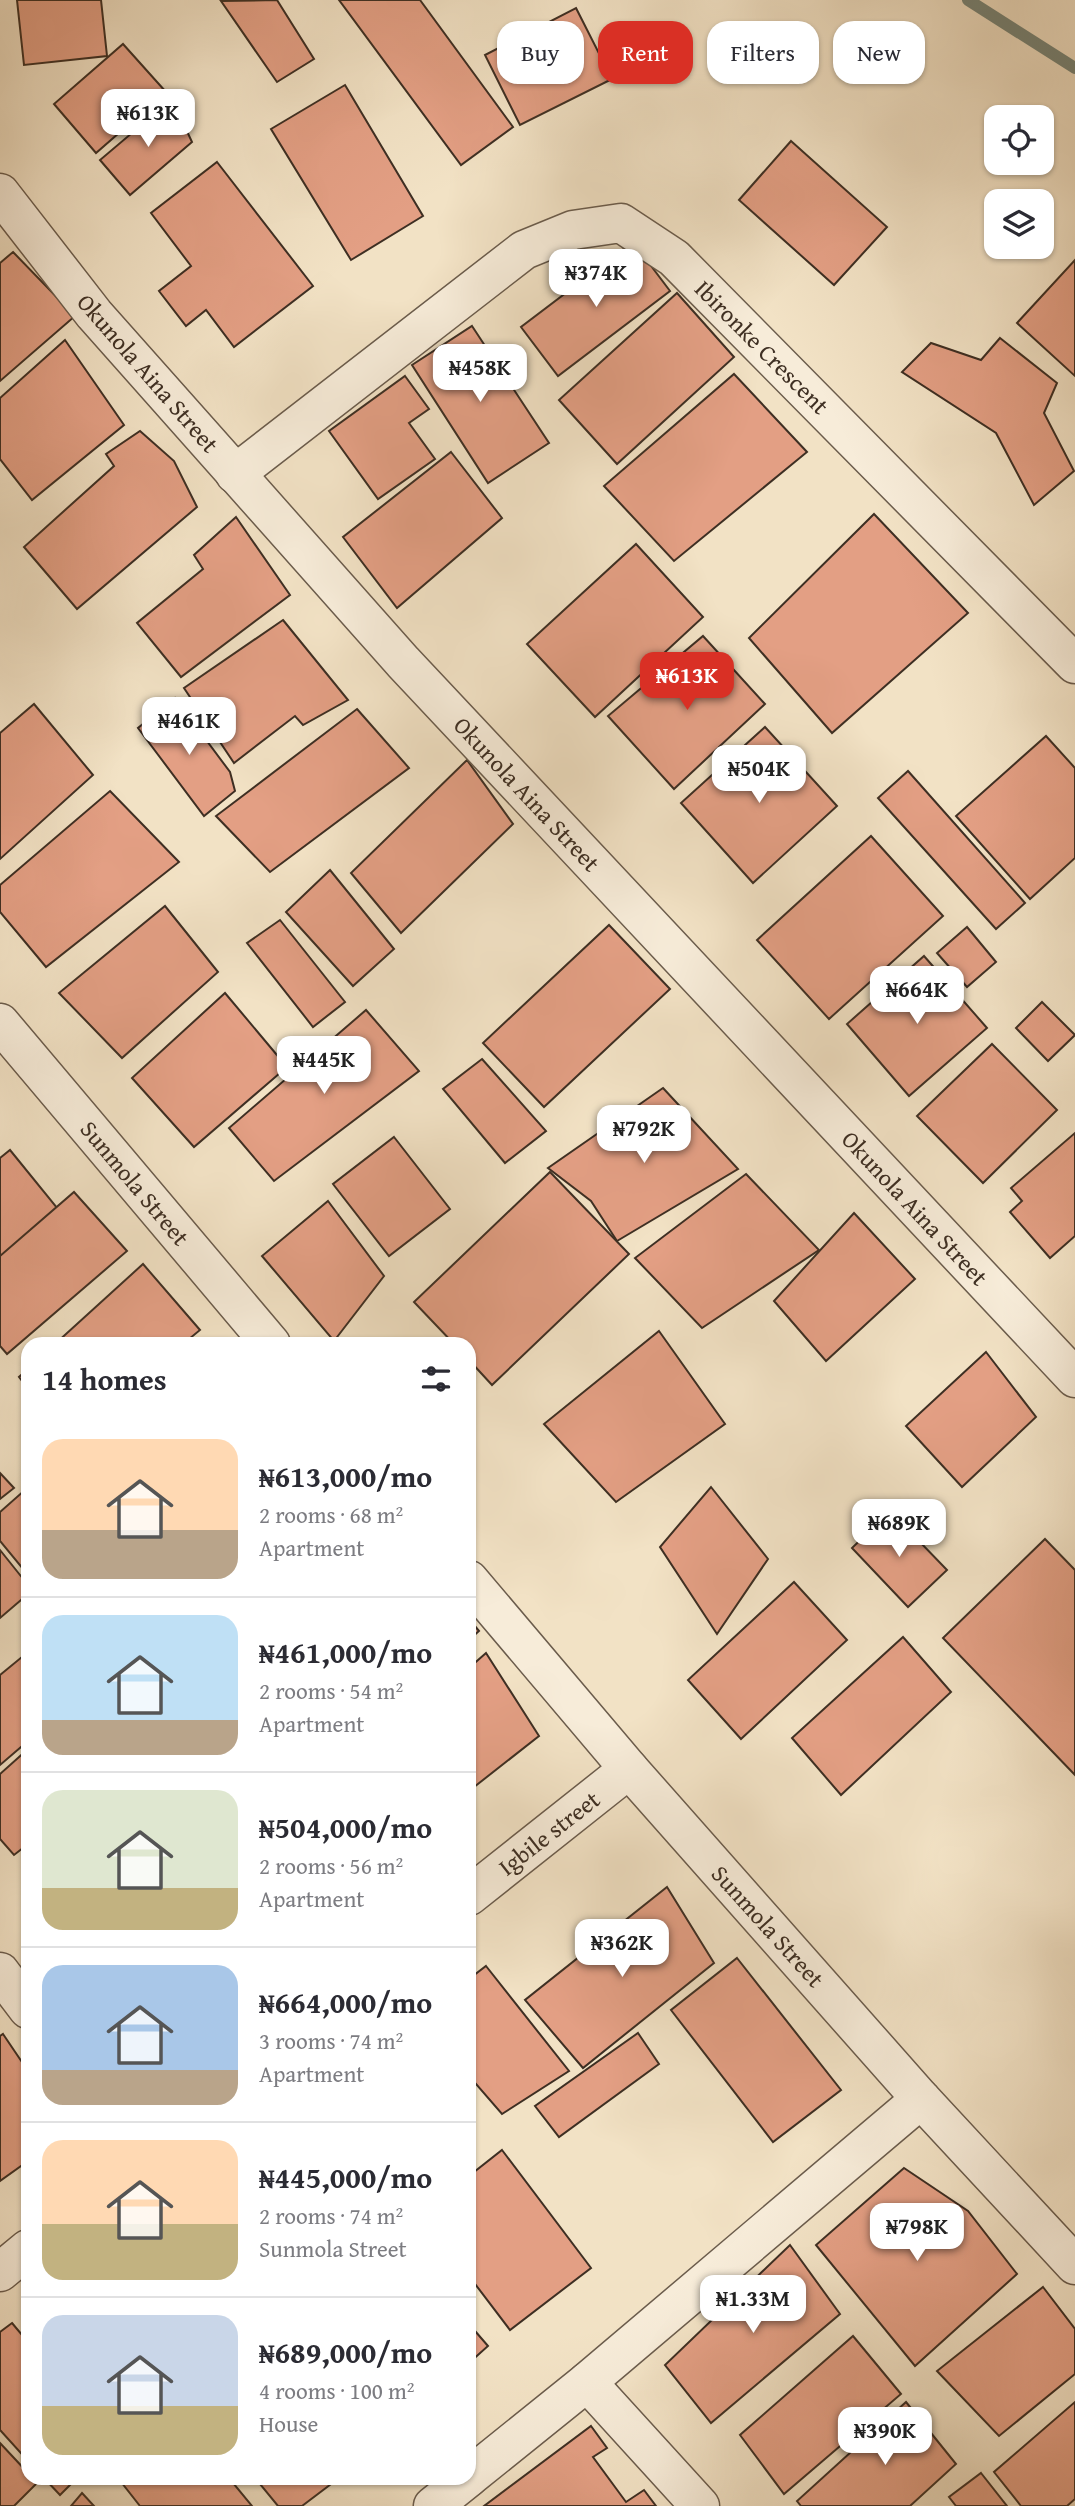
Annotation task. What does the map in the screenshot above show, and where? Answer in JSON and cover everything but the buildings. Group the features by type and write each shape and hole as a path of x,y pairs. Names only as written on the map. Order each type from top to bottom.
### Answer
{"street":[{"name":"Okunola Aina Street","path":"0,193 94,314 403,662 1075,1378"},
{"name":"Ibironke Crescent","path":"235,474 524,250 573,230 621,223 674,258 1075,664"},
{"name":"Sunmola Street","path":"0,1023 265,1337"},
{"name":"Sunmola Street","path":"476,1588 629,1769 921,2099 1075,2265"},
{"name":"Igbile street","path":"476,1890 629,1769"},
{"path":"0,1972 21,2000"},
{"path":"476,2471 587,2382 921,2099"},
{"path":"0,2272 21,2255"},
{"path":"587,2382 700,2506"},
{"path":"433,2506 458,2485"}],"waterway":[{"path":"968,0 1075,68"}]}
